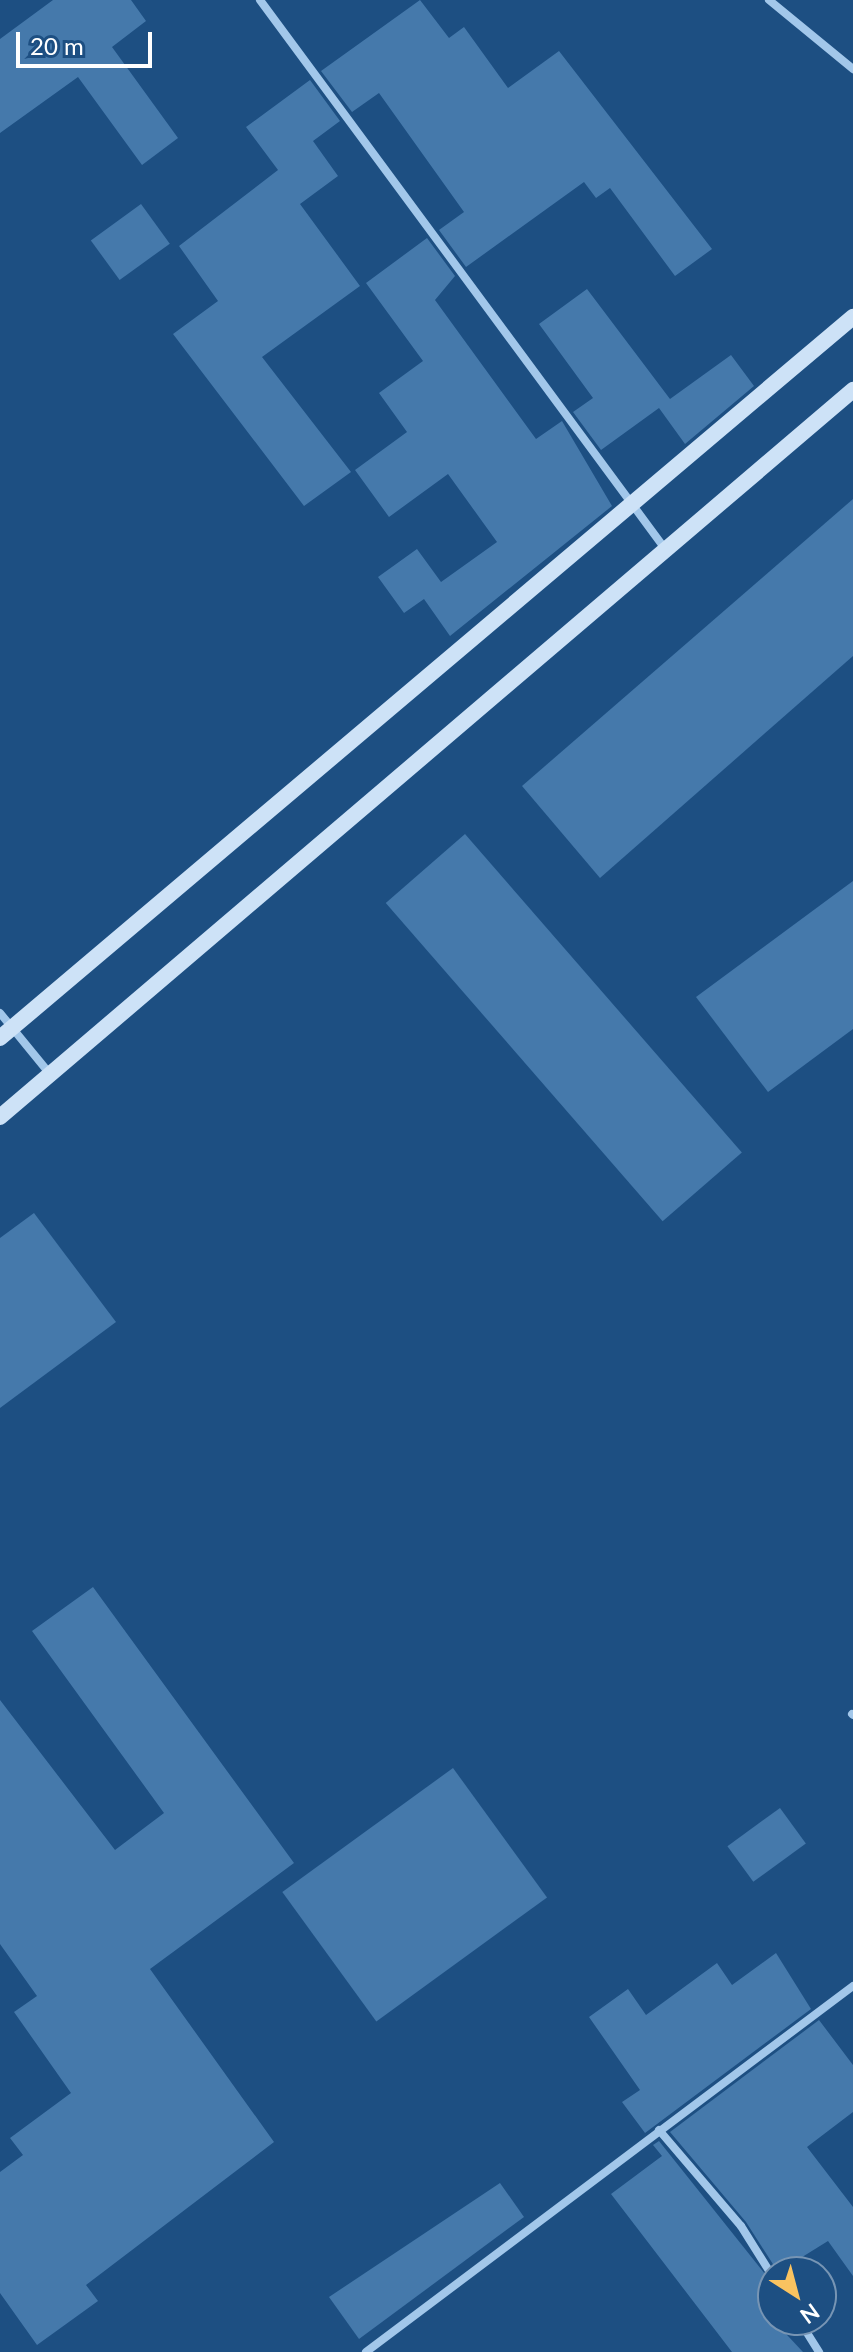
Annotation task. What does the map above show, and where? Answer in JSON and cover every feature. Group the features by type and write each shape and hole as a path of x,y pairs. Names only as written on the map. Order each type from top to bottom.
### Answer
{"street":[{"path":"260,0 627,506 663,546"},
{"path":"769,0 853,69"},
{"path":"6,1033 853,317"},
{"path":"0,1117 663,546 853,390"},
{"path":"0,1013 6,1033 50,1074"},
{"path":"366,2352 853,1986"},
{"path":"659,2130 741,2226 760,2256"}],"building":[{"path":"53,0 131,0 146,21 112,47 178,138 142,165 78,77 0,133 0,39"},
{"path":"420,0 449,38 464,27 508,88 559,51 712,249 675,276 610,188 596,198 584,182 466,267 439,230 464,212 379,93 352,112 321,71"},
{"path":"310,80 340,121 313,141 338,176 300,204 360,286 262,357 351,472 304,506 173,334 218,301 179,246 278,170 246,127"},
{"path":"141,204 170,244 120,280 91,240"},
{"path":"427,238 455,276 435,300 536,439 562,421 612,506 450,636 424,599 404,613 378,577 417,549 441,582 497,542 448,474 389,517 355,470 407,432 379,393 423,361 366,283"},
{"path":"587,289 670,399 731,355 754,386 685,444 659,408 601,450 573,412 593,398 539,324"},
{"path":"853,499 853,656 600,878 522,786"},
{"path":"465,834 742,1152 663,1221 386,903"},
{"path":"853,881 853,1029 768,1092 696,997"},
{"path":"34,1213 116,1322 0,1408 0,1238"},
{"path":"93,1587 294,1863 150,1969 274,2142 86,2285 98,2301 37,2345 0,2293 0,2172 23,2155 10,2138 71,2093 14,2012 37,1996 0,1944 0,1700 115,1850 164,1813 32,1631"},
{"path":"453,1768 547,1897 376,2021 282,1892"},
{"path":"780,1808 806,1844 753,1882 727,1846"},
{"path":"776,1953 811,2009 645,2133 622,2102 640,2090 589,2017 628,1989 646,2015 717,1963 732,1985"},
{"path":"819,2020 853,2065 853,2112 807,2147 853,2207 853,2276 828,2241 804,2256 768,2256 746,2222 670,2132"},
{"path":"659,2141 757,2264 757,2336 788,2336 803,2352 732,2352 611,2194 662,2156 653,2145"},
{"path":"500,2183 524,2217 359,2339 329,2297"}]}
